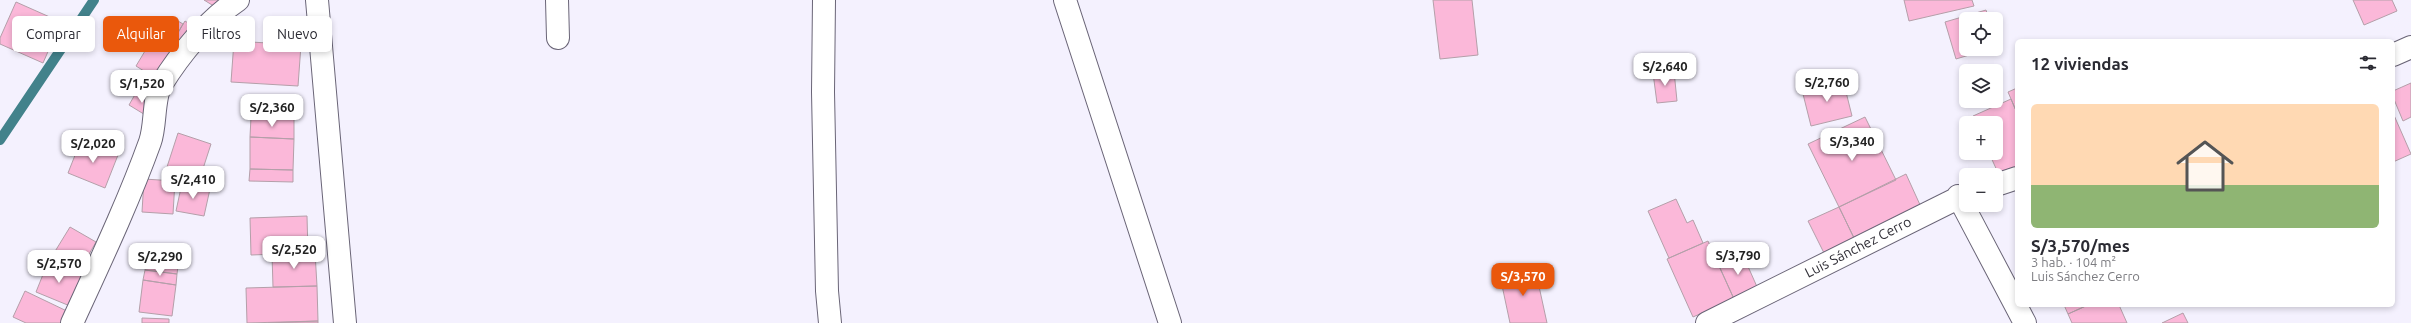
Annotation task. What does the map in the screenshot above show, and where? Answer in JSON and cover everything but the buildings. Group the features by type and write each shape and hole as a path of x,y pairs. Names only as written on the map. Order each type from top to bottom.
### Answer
{"street":[{"path":"72,323 96,272 151,140 160,87 185,52 210,25 238,0"},
{"path":"318,0 345,323"},
{"path":"557,0 558,38"},
{"path":"824,0 823,108 827,291 830,323"},
{"path":"1065,0 1170,323"},
{"path":"2395,54 2411,47"},
{"path":"2003,183 2015,179"},
{"name":"Luis Sánchez Cerro","path":"1707,323 1959,197"},
{"path":"1970,212 2015,303"},
{"path":"2017,307 2025,323"}],"waterway":[{"path":"0,140 94,0"}]}
